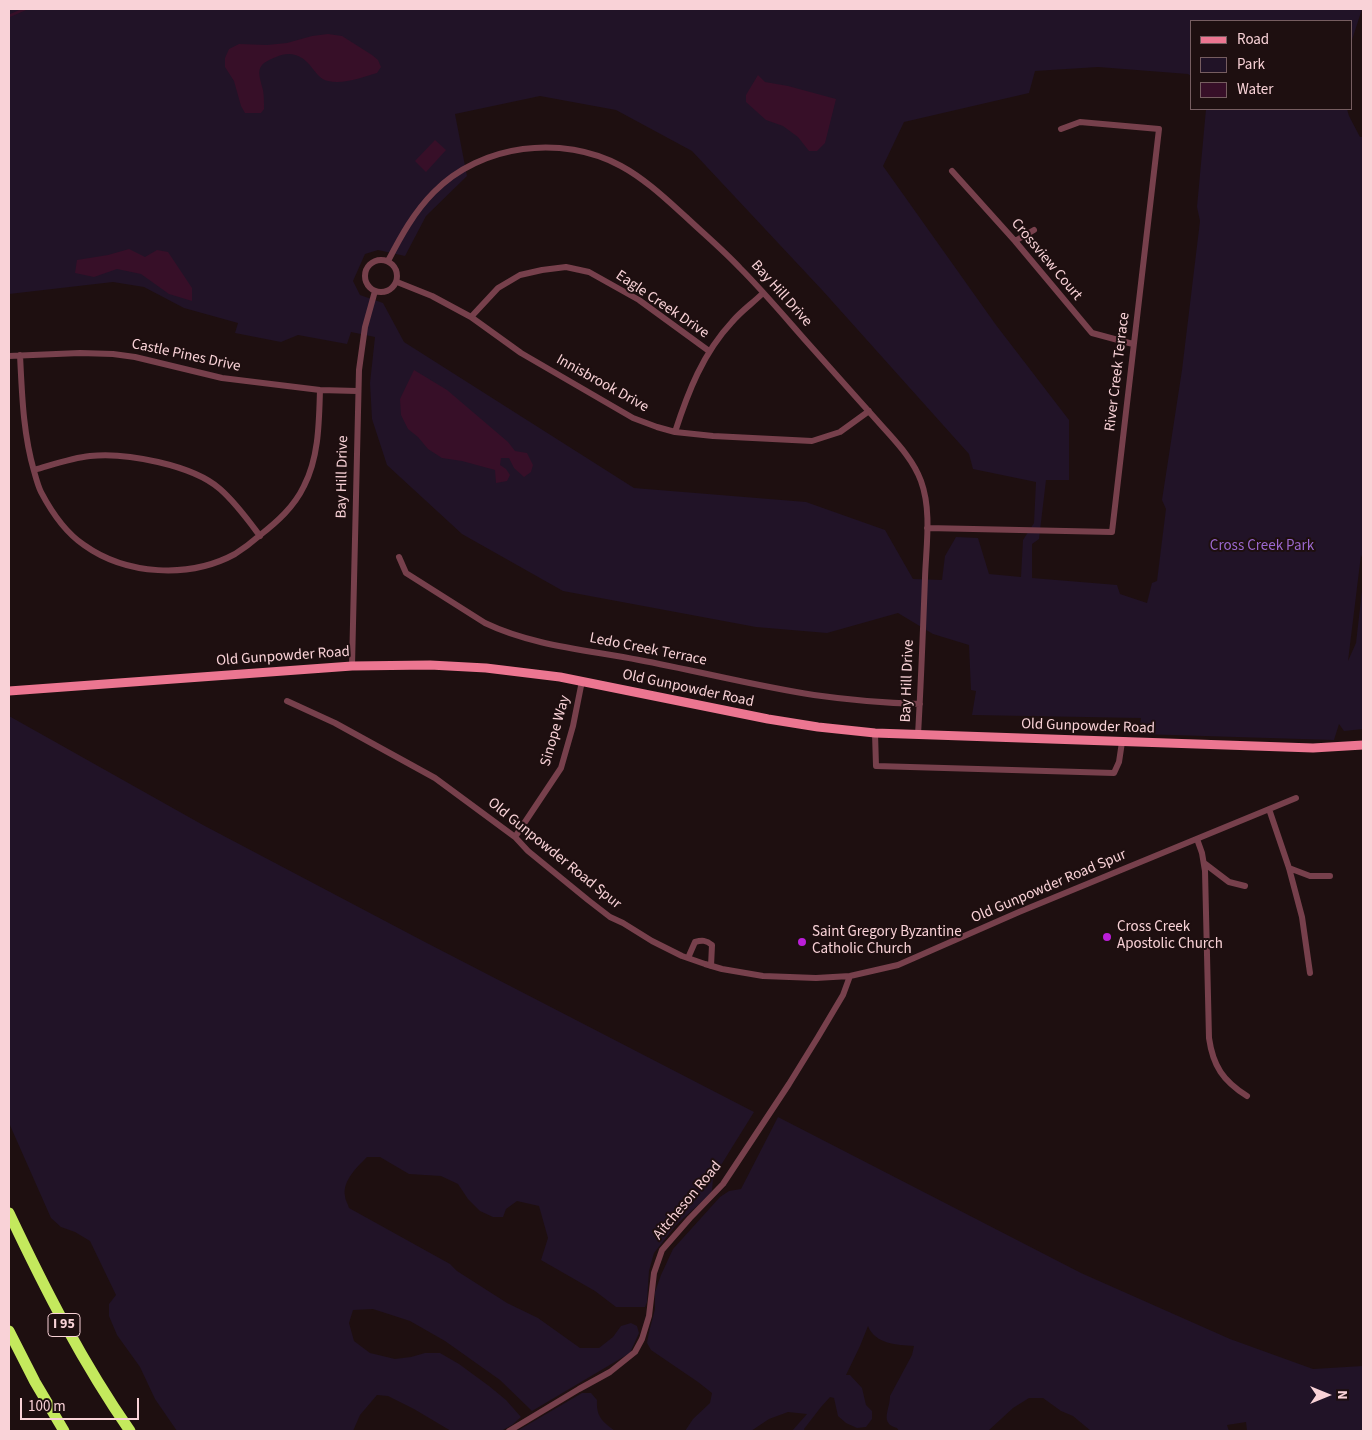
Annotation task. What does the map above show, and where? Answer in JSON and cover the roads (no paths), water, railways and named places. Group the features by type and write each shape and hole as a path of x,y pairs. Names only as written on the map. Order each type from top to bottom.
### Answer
{"highway":[{"name":"I 95","path":"9,1213 62,1321 102,1390 130,1431"},
{"path":"9,1331 35,1382 64,1431"}],"main road":[{"name":"Old Gunpowder Road","path":"9,691 352,666 468,667 532,673 582,681 777,721 818,728 875,733 918,736 1313,748 1363,745"}],"street":[{"name":"River Creek Terrace","path":"927,528 1112,532 1159,129 1080,122 1061,129"},
{"name":"Bay Hill Drive","path":"388,261 414,214 435,191 454,175 467,167 501,153 516,149 548,147 593,154 621,166 637,176 723,250 869,411 915,468 925,494 927,528 918,736"},
{"name":"Crossview Court","path":"952,171 1015,241 1092,333 1134,344"},
{"path":"1015,241 1034,230"},
{"path":"377,260 388,261 392,263 397,272 397,282 390,290 375,291 371,289 366,280 366,270 369,265 377,260"},
{"name":"Eagle Creek Drive","path":"471,317 498,288 520,275 566,267 589,272 639,300 708,351"},
{"name":"Innisbrook Drive","path":"397,282 432,296 471,317 521,353 633,418 657,428 713,436 812,441 840,432 869,411"},
{"name":"Bay Hill Drive","path":"352,666 357,390 361,347 375,291"},
{"path":"676,432 691,387 708,351 732,321 763,293"},
{"name":"Castle Pines Drive","path":"9,356 80,353 113,354 135,357 222,378 320,390 357,390"},
{"path":"20,355 26,436 40,491 52,510 82,544 105,558 134,567 175,570 207,565 235,554 275,524 284,515 304,487 311,470 318,432 320,390"},
{"path":"34,470 71,459 104,455 182,468 220,489 260,536"},
{"name":"Ledo Creek Terrace","path":"399,557 406,573 485,624 521,638 812,694 886,703 920,704"},
{"name":"Sinope Way","path":"516,837 561,768 573,726 582,681"},
{"name":"Old Gunpowder Road Spur","path":"287,701 341,727 435,778 516,837 536,857 610,917 652,942 711,966 776,978 850,976 898,965 1019,912 1296,798"},
{"path":"875,733 876,766 1114,772 1119,762 1122,742"},
{"path":"1269,809 1289,868 1302,917 1310,972"},
{"path":"1197,839 1204,863 1210,1047 1220,1072 1235,1088 1246,1096"},
{"path":"1204,863 1229,882 1245,886"},
{"path":"1289,868 1310,876 1330,876"},
{"path":"688,958 695,942 707,941 712,945 711,966"},
{"name":"Aitcheson Road","path":"509,1431 610,1372 635,1352 642,1339 649,1316 654,1273 662,1250 723,1184 818,1037 843,996 850,976"}],"water":[{"path":"328,34 342,36 372,55 378,60 381,67 377,73 346,81 328,81 324,80 299,56 286,54 279,56 264,63 260,69 264,109 261,113 245,113 241,106 234,81 225,67 225,58 229,49 239,44 267,45 287,43"},
{"path":"758,75 765,82 836,99 825,143 817,151 809,151 798,137 783,126 766,120 746,102 746,95"},
{"path":"435,140 446,150 426,172 415,161"},
{"path":"129,249 145,257 157,250 168,252 192,288 192,301 169,294 141,274 117,269 94,277 75,273 77,260 108,255"},
{"path":"414,370 447,390 508,442 515,451 527,453 533,465 531,472 524,477 514,468 509,458 501,458 500,465 510,475 507,481 496,483 495,470 442,458 428,449 408,429 401,415 400,399"}],"waterway":[{"path":"9,16 25,9"}],"place":[{"name":"Cross Creek Apostolic Church","path":"1107,937"},
{"name":"Saint Gregory Byzantine Catholic Church","path":"802,942"}],"park label":[{"name":"Cross Creek Park","path":"1262,547"}]}
